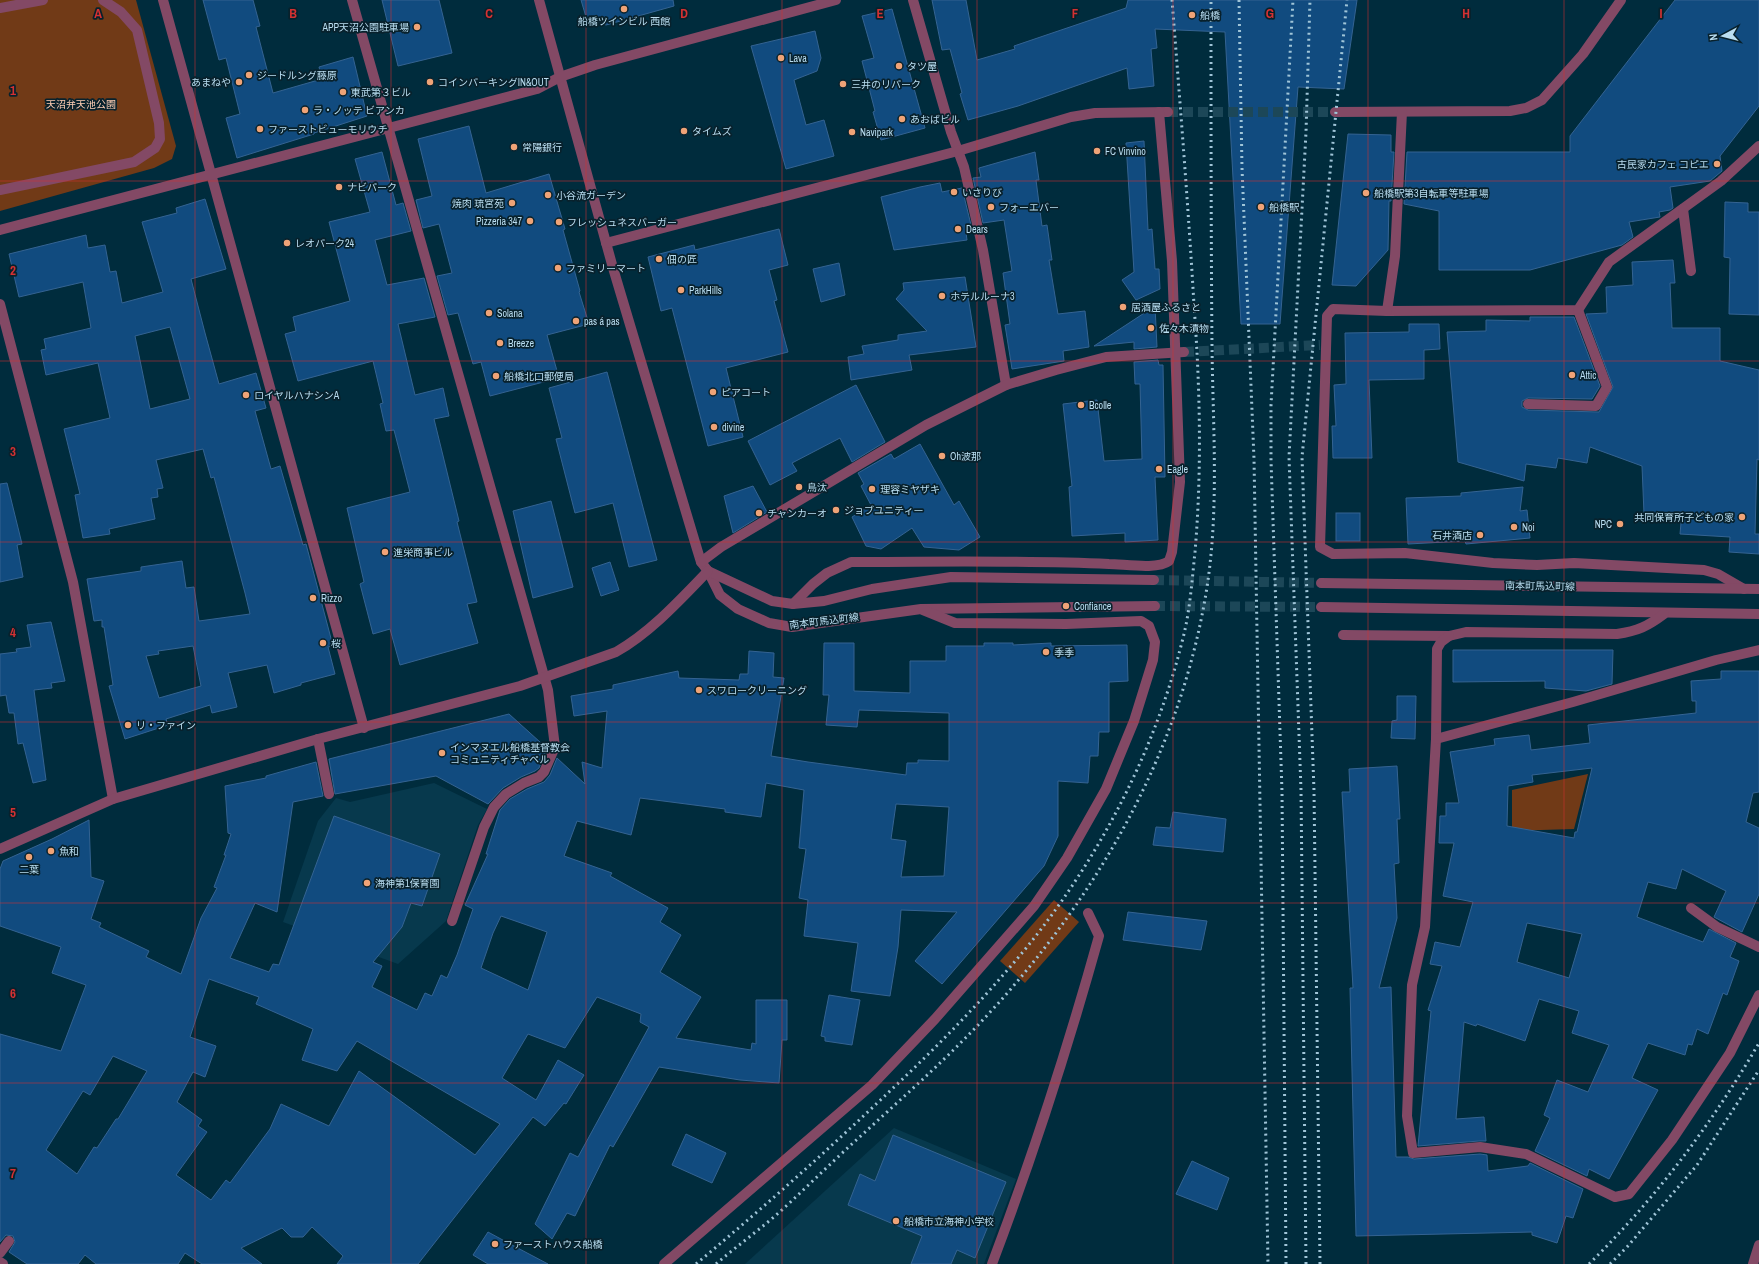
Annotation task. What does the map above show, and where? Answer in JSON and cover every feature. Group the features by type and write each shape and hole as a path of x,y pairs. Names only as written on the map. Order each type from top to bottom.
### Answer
{"street":[{"path":"0,8 29,1 43,0"},
{"path":"0,190 134,162 155,148 160,139 159,123 137,30 121,12 103,0"},
{"path":"163,0 364,728"},
{"path":"352,0 548,690 555,747 544,772 539,777 524,783 506,794 494,807 484,827 452,921"},
{"path":"0,849 113,799 278,752 318,739 520,686 616,652 630,645 681,600 708,571 701,562 606,243 539,0"},
{"path":"0,230 210,174 388,129 537,88 560,77 595,65 836,0"},
{"path":"913,0 964,167 983,250 1006,386"},
{"path":"1334,112 1510,111 1526,108 1542,100 1582,54 1621,0"},
{"path":"606,243 958,151 1072,118 1094,113 1163,112 1172,261 1180,353 1180,482 1172,552 1169,561 1165,564 1142,565 1055,562 851,562 827,573 813,584 793,604"},
{"path":"1387,311 1395,256 1402,112"},
{"path":"1578,310 1609,262 1721,181 1759,146"},
{"path":"1683,209 1691,271"},
{"path":"0,304 73,582 113,799"},
{"path":"1578,310 1387,311 1333,309 1326,316 1322,344 1320,547 1333,554 1405,554 1493,563 1574,563 1704,570 1718,574 1744,589"},
{"path":"1528,404 1596,406 1607,387 1578,310"},
{"path":"701,562 721,547 926,425 1006,386 1056,370 1106,357 1180,353"},
{"name":"南本町馬込町線","path":"708,571 772,601 793,604 824,601 872,589 951,577 1154,580"},
{"name":"南本町馬込町線","path":"708,571 720,595 738,610 769,623 792,627 921,609 1156,606"},
{"name":"南本町馬込町線","path":"1321,583 1759,589"},
{"path":"1321,607 1664,614 1759,614"},
{"path":"664,1264 872,1085 935,1019 1034,906 1067,858 1106,789 1134,721 1153,660 1155,642 1149,626 1141,621 1066,624 955,623 921,609"},
{"path":"1343,635 1449,636 1466,632 1617,634 1635,631 1664,614"},
{"path":"1449,636 1441,642 1437,649 1436,739 1425,927 1412,985 1407,1116 1413,1153 1480,1147 1526,1154 1616,1197 1629,1194 1672,1140 1730,1053 1759,994"},
{"path":"1436,739 1573,702 1716,660 1759,650"},
{"path":"318,739 329,794"},
{"path":"1691,908 1716,926 1759,947"},
{"path":"992,1264 1017,1199 1068,1045 1099,936 1088,913"},
{"path":"0,1252 9,1241"},
{"path":"1752,1264 1759,1245"}],"shaded area":[{"path":"434,783 487,809 478,825 446,921 398,964 283,922 318,821 336,798 350,802"},
{"name":"船橋市立海神小学校","path":"894,1128 1016,1179 984,1264 745,1264"}],"green space":[{"name":"天沼弁天池公園","path":"0,0 136,0 176,146 172,159 154,168 0,211"},
{"path":"1588,774 1574,829 1512,831 1512,790"},
{"path":"1054,900 1079,922 1025,983 1000,961"}],"building":[{"path":"203,0 253,0 260,26 256,27 273,93 322,79 319,67 353,57 367,116 237,158 226,118 240,114 226,58 219,60"},
{"name":"APP天沼公園駐車場","path":"382,0 439,0 452,53 398,66"},
{"name":"船橋ツインビル 西館","path":"581,0 673,0 674,6 606,25 586,17"},
{"path":"932,0 966,0 977,60 1015,49 1014,46 1126,8 1128,0 1357,0 1344,89 1298,87 1280,324 1241,324 1225,32 1155,29 1157,48 1151,49 1154,86 1129,89 1127,68 1018,106 968,120 960,94 962,93 950,49 942,50"},
{"path":"1675,0 1759,0 1759,106 1720,156 1722,171 1710,181 1670,187 1673,208 1659,212 1660,217 1629,222 1633,237 1622,245 1530,270 1439,270 1439,211 1404,204 1407,152 1570,152 1570,136"},
{"path":"892,9 925,128 881,140 873,112 875,111 862,61 874,58 862,16"},
{"path":"815,31 821,58 817,71 794,80 806,125 824,120 834,156 786,169 751,46"},
{"path":"469,126 486,193 549,174 565,229 563,230 580,291 579,292 589,324 547,335 559,378 490,396 481,362 473,364 458,313 448,315 437,276 452,273 439,224 423,228 416,200 432,196 418,139"},
{"name":"船橋駅第3自転車等駐車場","path":"1348,134 1391,135 1391,152 1394,152 1391,201 1389,201 1388,250 1356,286 1332,285"},
{"path":"1144,141 1148,230 1152,229 1155,269 1159,269 1160,289 1136,300 1122,280 1134,272 1126,143"},
{"path":"382,152 396,205 403,203 411,231 375,240 387,285 424,278 435,317 398,324 415,395 443,388 449,416 434,419 477,602 467,604 478,643 400,665 390,629 373,634 360,584 364,582 347,508 410,492 394,430 386,431 380,404 383,403 373,361 298,381 285,334 296,331 293,317 350,301 329,222 370,212 355,159"},
{"path":"1035,152 1039,180 1036,180 1042,226 1047,225 1052,260 1049,260 1058,314 1085,311 1089,347 1063,351 1064,361 1012,369 1005,325 1010,324 1003,273 1012,271 1004,220 983,223 973,178 981,177 979,168"},
{"path":"940,183 942,192 962,188 971,225 965,225 967,240 894,250 881,197"},
{"path":"205,199 226,269 191,279 205,333 219,384 256,373 266,408 255,411 271,469 280,466 303,545 306,544 333,646 328,647 335,674 301,683 301,685 274,693 267,665 228,673 237,707 212,713 210,705 166,719 168,725 125,739 109,686 113,685 104,627 102,627 102,620 94,621 87,579 141,571 141,567 182,561 186,588 194,587 199,621 250,614 245,593 214,477 211,478 203,449 156,460 163,488 157,489 158,497 151,498 155,519 109,529 110,534 83,538 75,495 80,494 64,429 110,418 98,363 46,375 41,350 46,349 44,339 91,328 83,282 19,297 9,254 86,235 88,248 105,245 110,272 116,271 122,303 163,292 142,222 177,213 176,208","holes":["170,327 190,399 150,409 135,336","193,646 201,686 159,698 146,656 159,654 158,651"]},
{"path":"1725,202 1748,203 1748,212 1759,212 1759,315 1729,314 1730,258 1724,257"},
{"path":"779,229 788,265 769,270 777,300 774,301 788,352 726,368 743,437 708,446 672,308 661,311 648,257 694,245 695,250"},
{"path":"1673,260 1675,283 1670,283 1672,328 1720,328 1720,361 1759,370 1759,460 1757,459 1755,534 1759,534 1759,554 1729,552 1730,537 1680,534 1682,512 1644,514 1642,466 1590,447 1587,463 1558,458 1556,468 1526,464 1524,481 1458,462 1447,332 1486,331 1486,320 1530,321 1530,317 1574,317 1600,386 1592,399 1528,398 1522,401 1522,407 1528,410 1599,412 1613,387 1586,314 1607,313 1606,287 1633,285 1632,262"},
{"path":"839,263 845,295 821,302 813,269"},
{"path":"965,277 976,347 909,355 912,370 851,380 848,357 864,354 862,346 898,340 898,335 927,331 896,299 904,290 903,283"},
{"path":"1155,306 1157,347 1134,349 1134,342 1094,346"},
{"path":"1409,324 1439,324 1440,349 1424,350 1424,379 1369,380 1372,458 1333,458 1332,426 1336,426 1334,385 1346,384 1345,333 1409,332"},
{"path":"1158,360 1159,365 1163,365 1165,477 1155,477 1158,540 1125,542 1125,533 1072,536 1069,487 1072,486 1063,404 1097,400 1104,461 1142,459 1140,384 1135,384 1134,362"},
{"path":"607,372 657,560 629,567 613,503 575,513 556,439 562,438 549,388"},
{"path":"856,385 885,442 852,462 840,438 792,463 797,471 770,485 748,441"},
{"path":"920,444 954,505 959,501 980,537 959,550 924,547 912,528 881,549 866,546 852,517 871,505 861,486 864,484 858,473 891,454 894,459"},
{"path":"7,483 22,544 17,545 23,577 0,582 0,484"},
{"path":"753,486 767,512 733,533 724,496"},
{"path":"1523,487 1520,511 1527,510 1530,538 1466,544 1465,541 1408,544 1406,498 1461,496 1461,493"},
{"path":"551,501 573,587 533,598 513,511"},
{"path":"1336,513 1360,513 1360,541 1336,541"},
{"path":"610,562 619,590 601,596 592,568"},
{"path":"51,622 65,681 51,683 52,688 34,690 46,780 33,783 23,743 18,744 14,713 9,713 6,695 0,696 0,654 17,652 16,649 31,647 27,625"},
{"path":"824,643 854,643 854,691 910,693 910,661 946,661 946,646 984,646 984,643 1013,643 1013,645 1051,643 1051,646 1127,645 1128,681 1109,682 1109,732 1099,732 1098,756 1090,756 1088,783 1058,781 1058,836 1044,866 942,984 915,961 957,912 901,910 898,947 890,996 851,991 858,943 804,936 808,900 799,898 806,849 799,848 804,790 766,783 761,817 725,812 725,809 640,798 631,835 577,821 564,856 612,873 610,876 668,908 660,922 681,935 660,972 701,997 676,1038 751,1050 752,1043 756,1044 756,1000 787,1000 787,1040 782,1040 779,1083 740,1080 659,1067 613,1147 610,1145 575,1216 567,1213 552,1239 535,1224 570,1153 578,1157 649,1027 640,1022 641,1014 597,997 565,1048 528,1034 502,1078 536,1100 558,1060 584,1075 566,1104 564,1103 545,1126 533,1117 418,1264 337,1264 343,1256 312,1227 303,1237 291,1237 282,1228 241,1248 262,1264 202,1264 185,1253 178,1264 96,1264 85,1255 78,1264 27,1264 9,1252 15,1242 13,1236 6,1235 0,1242 0,1034 61,1051 86,985 52,973 61,947 0,926 0,869 3,861 52,839 89,820 91,877 104,881 91,919 101,923 99,927 149,951 146,957 181,974 201,918 217,888 214,887 226,855 224,855 231,834 228,833 225,786 266,778 266,776 316,762 323,796 293,802 277,912 255,903 230,958 269,972 273,964 279,965 334,816 440,854 422,906 411,903 402,927 373,962 382,966 372,987 417,1010 425,993 432,996 441,975 447,978 457,955 473,909 465,905 488,854 486,854 500,810 510,799 527,789 544,782 550,775 557,758 585,784 582,762 602,768 607,711 574,716 571,696 613,689 613,685 678,671 679,678 739,680 740,674 748,674 749,651 774,653 773,677 784,678 771,756 906,775 907,763 918,763 918,760 949,761 949,713 859,710 857,727 826,725 829,695 823,695","holes":["896,804 949,807 944,876 901,877 906,841 891,839","501,916 547,932 528,990 481,968 493,933","209,979 259,997 256,1004 313,1029 302,1060 337,1071 357,1041 500,1124 475,1155 359,1071 329,1126 281,1104 270,1129 230,1183 226,1180 211,1200 176,1175 207,1132 198,1126 202,1120 177,1102 193,1072 205,1077 216,1046 190,1037","113,1056 147,1071 118,1119 116,1119 97,1148 94,1147 77,1174 46,1150 83,1091 90,1095"]},
{"path":"1453,650 1613,650 1612,684 1586,691 1545,688 1545,681 1453,682"},
{"path":"1721,671 1759,671 1759,792 1753,793 1746,822 1759,828 1759,894 1742,932 1714,917 1726,891 1682,869 1676,889 1648,882 1637,917 1703,942 1709,929 1736,943 1730,957 1739,961 1727,995 1723,993 1708,1034 1697,1029 1692,1045 1688,1044 1685,1055 1648,1043 1632,1078 1658,1090 1609,1179 1589,1169 1587,1176 1535,1151 1550,1118 1544,1115 1557,1080 1588,1092 1609,1045 1572,1033 1579,1011 1539,999 1525,1041 1477,1024 1476,1026 1464,1022 1456,1119 1484,1117 1486,1141 1418,1146 1431,1011 1428,1010 1442,966 1430,964 1435,942 1460,947 1473,902 1443,896 1454,843 1439,843 1440,816 1446,816 1446,803 1459,803 1450,752 1495,745 1494,739 1529,735 1531,750 1590,743 1588,725 1696,713 1696,701 1692,701 1691,681 1721,679","holes":["1592,768 1577,832 1575,832 1574,838 1507,826 1508,786 1533,782 1532,775","1527,923 1582,934 1569,978 1517,962"]},
{"path":"1397,696 1416,696 1415,739 1391,738 1392,721 1397,720"},
{"path":"509,714 540,742 538,751 545,753 539,768 503,788 488,804 436,776 335,794 329,759"},
{"path":"1397,766 1400,819 1397,819 1399,863 1394,864 1397,918 1379,988 1391,987 1396,1157 1408,1157 1414,1159 1480,1154 1487,1155 1488,1171 1528,1166 1530,1163 1583,1189 1573,1218 1566,1216 1557,1243 1532,1235 1532,1232 1356,1236 1350,988 1353,988 1342,792 1350,792 1349,769"},
{"path":"1173,812 1226,819 1223,852 1153,845 1156,827 1170,828"},
{"path":"1128,912 1207,921 1201,950 1123,940"},
{"path":"829,995 860,1000 852,1045 825,1041 825,1037 821,1036"},
{"path":"686,1134 726,1153 712,1183 672,1165"},
{"path":"893,1135 1006,1182 975,1258 957,1250 951,1264 911,1264 922,1236 848,1205 860,1174 875,1181"},
{"path":"1192,1161 1229,1178 1217,1210 1176,1194"},
{"name":"ファーストハウス船橋","path":"488,1232 548,1264 488,1264 473,1255"}],"tunnel":[{"path":"1168,112 1335,112"},
{"path":"1184,352 1320,345"},
{"path":"1154,580 1321,583"},
{"path":"1155,606 1321,607"}],"railway":[{"path":"696,1264 746,1222 891,1090 964,1018 1015,962 1057,908 1103,836 1124,798 1158,719 1172,679 1187,617 1195,552 1199,490 1199,397 1196,336 1187,191 1172,0"},
{"path":"716,1264 783,1209 936,1066 979,1024 1021,977 1059,928 1095,877 1126,823 1154,767 1177,709 1194,649 1207,587 1213,528 1214,468 1212,348 1211,0"},
{"path":"1239,0 1242,168 1254,459 1268,1264"},
{"path":"1286,1264 1282,792 1271,460 1271,405 1293,0"},
{"path":"1306,1264 1301,790 1289,457 1306,132 1310,0"},
{"path":"1320,1264 1314,791 1302,457 1347,0"},
{"path":"1589,1264 1614,1239 1660,1187 1681,1160 1722,1103 1759,1043"},
{"path":"1610,1264 1627,1247 1697,1165 1759,1070"}],"place":[{"name":"船橋ツインビル 西館","path":"624,9"},
{"name":"船橋","path":"1192,15"},
{"name":"APP天沼公園駐車場","path":"417,27"},
{"name":"Lava","path":"781,58"},
{"name":"タツ屋","path":"899,66"},
{"name":"ジードルング藤原","path":"249,75"},
{"name":"あまねや","path":"239,82"},
{"name":"コインパーキングIN&OUT","path":"430,82"},
{"name":"三井のリパーク","path":"843,84"},
{"name":"東武第３ビル","path":"343,92"},
{"name":"ラ・ノッテ ビアンカ","path":"305,110"},
{"name":"あおばビル","path":"902,119"},
{"name":"ファーストビューモリウチ","path":"260,129"},
{"name":"タイムズ","path":"684,131"},
{"name":"Navipark","path":"852,132"},
{"name":"常陽銀行","path":"514,147"},
{"name":"FC Vinvino","path":"1097,151"},
{"name":"古民家カフェ コピエ","path":"1717,164"},
{"name":"ナビパーク","path":"339,187"},
{"name":"いさりび","path":"954,192"},
{"name":"船橋駅第3自転車等駐車場","path":"1366,193"},
{"name":"小谷流ガーデン","path":"548,195"},
{"name":"焼肉 琉宮苑","path":"512,203"},
{"name":"フォーエバー","path":"991,207"},
{"name":"船橋駅","path":"1261,207"},
{"name":"Pizzeria 347","path":"530,221"},
{"name":"フレッシュネスバーガー","path":"559,222"},
{"name":"Dears","path":"958,229"},
{"name":"レオパーク24","path":"287,243"},
{"name":"佃の匠","path":"659,259"},
{"name":"ファミリーマート","path":"558,268"},
{"name":"ParkHills","path":"681,290"},
{"name":"ホテルルーナ3","path":"942,296"},
{"name":"居酒屋ふるさと","path":"1123,307"},
{"name":"Solana","path":"489,313"},
{"name":"pas á pas","path":"576,321"},
{"name":"佐々木漬物","path":"1151,328"},
{"name":"Breeze","path":"500,343"},
{"name":"Attic","path":"1572,375"},
{"name":"船橋北口郵便局","path":"496,376"},
{"name":"ピアコート","path":"713,392"},
{"name":"ロイヤルハナシンA","path":"246,395"},
{"name":"Bcolle","path":"1081,405"},
{"name":"divine","path":"714,427"},
{"name":"Oh波那","path":"942,456"},
{"name":"Eagle","path":"1159,469"},
{"name":"鳥汰","path":"799,487"},
{"name":"理容ミヤザキ","path":"872,489"},
{"name":"ジョブユニティー","path":"836,510"},
{"name":"チャンカーオ","path":"759,513"},
{"name":"共同保育所子どもの家","path":"1742,517"},
{"name":"NPC","path":"1620,524"},
{"name":"Noi","path":"1514,527"},
{"name":"石井酒店","path":"1480,535"},
{"name":"進栄商事ビル","path":"385,552"},
{"name":"Rizzo","path":"313,598"},
{"name":"Confiance","path":"1066,606"},
{"name":"桜","path":"323,643"},
{"name":"季季","path":"1046,652"},
{"name":"スワロークリーニング","path":"699,690"},
{"name":"リ・ファイン","path":"128,725"},
{"name":"インマヌエル船橋基督教会 コミュニティチャペル","path":"442,753"},
{"name":"魚和","path":"51,851"},
{"name":"二葉","path":"29,857"},
{"name":"海神第1保育園","path":"367,883"},
{"name":"船橋市立海神小学校","path":"896,1221"},
{"name":"ファーストハウス船橋","path":"495,1244"}]}
